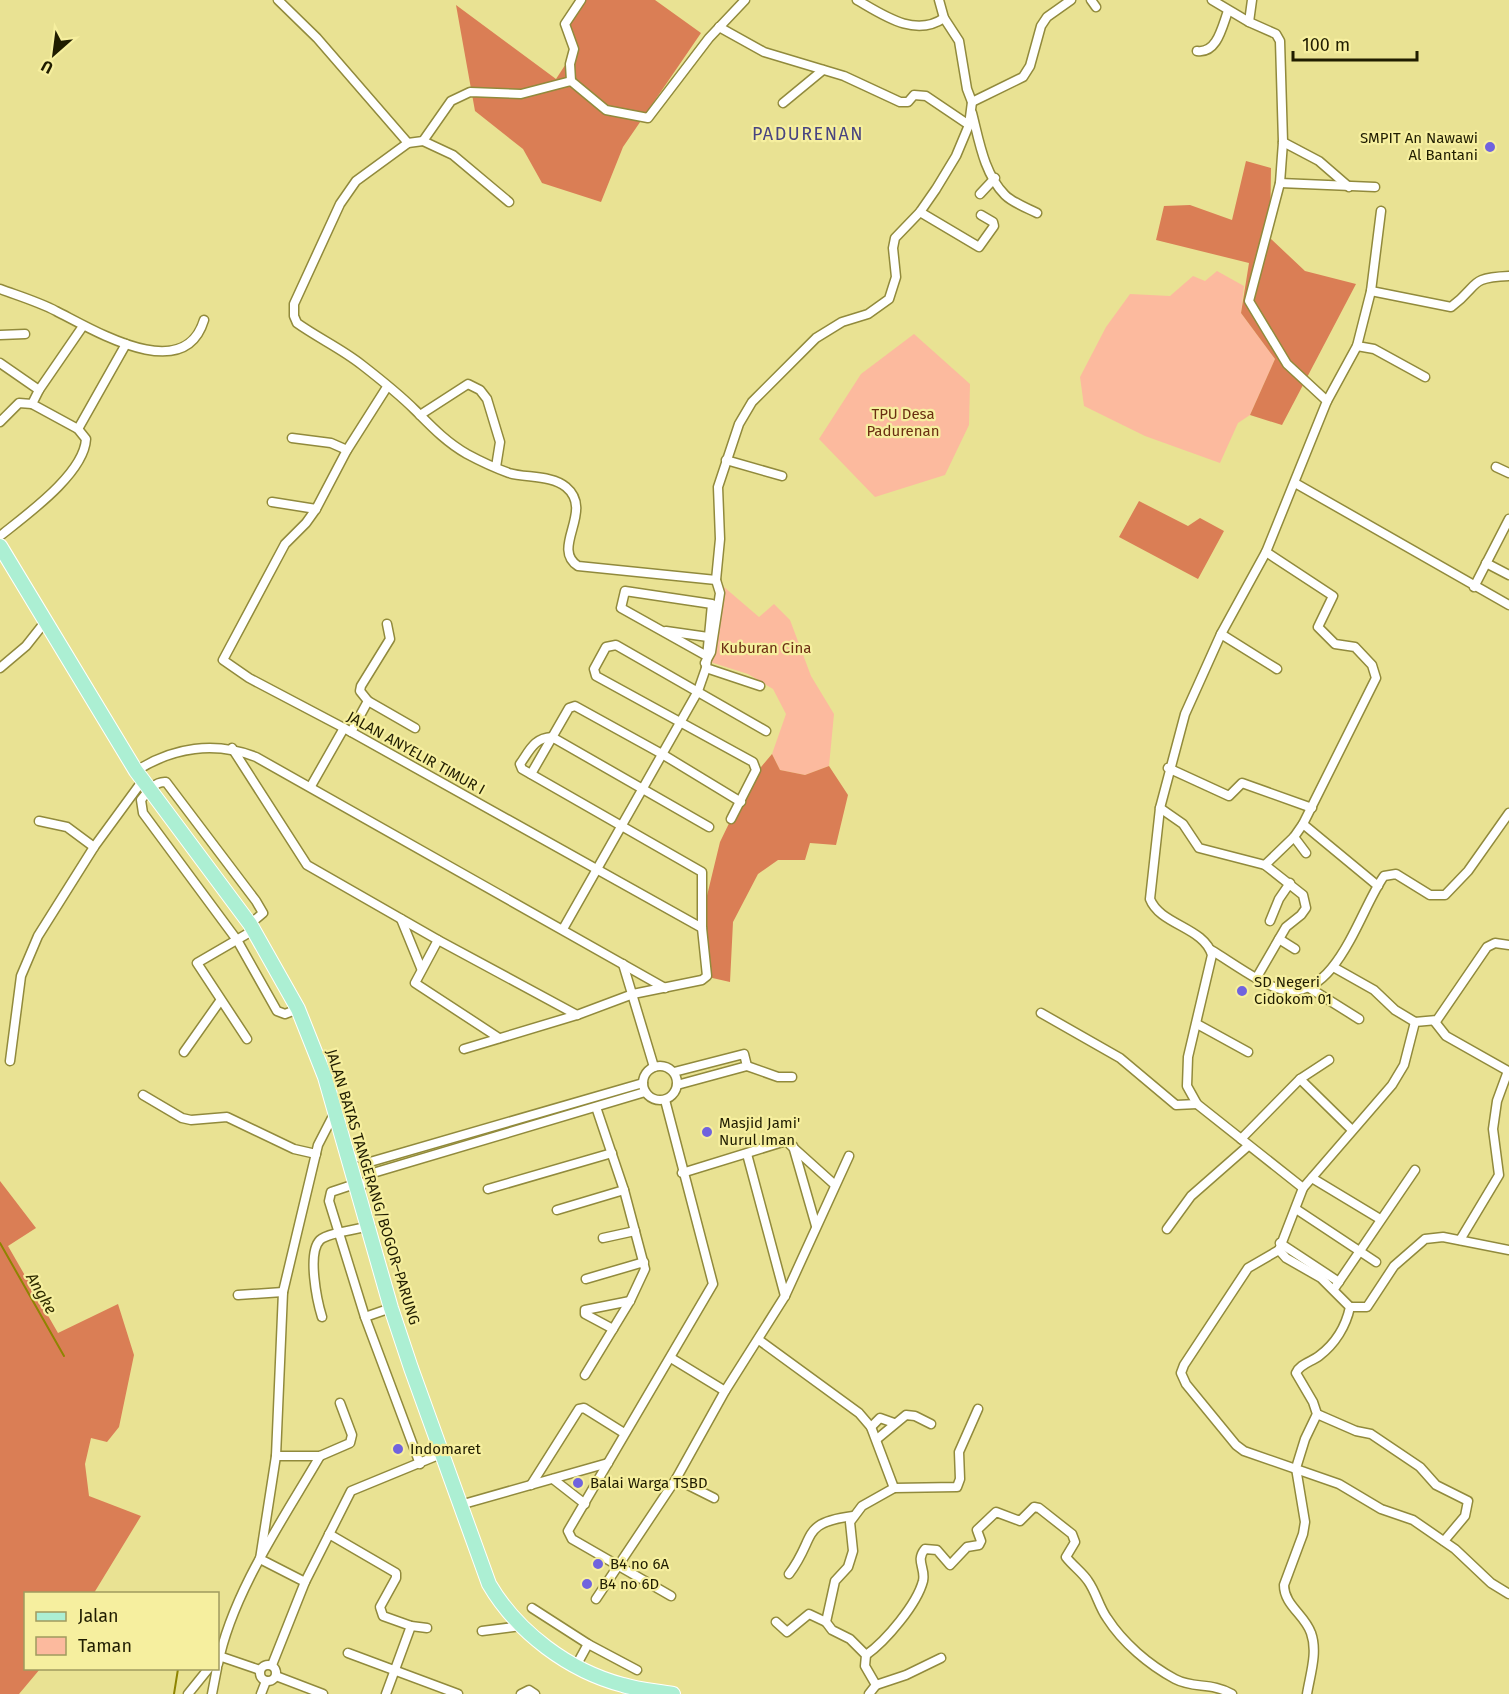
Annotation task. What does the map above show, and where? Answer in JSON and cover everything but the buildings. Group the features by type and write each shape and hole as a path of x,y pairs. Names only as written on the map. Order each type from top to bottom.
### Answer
{"main road":[{"name":"JALAN BATAS TANGERANG/BOGOR–PARUNG","path":"0,546 143,780 251,927 273,961 298,1009 322,1069 356,1187 370,1226 391,1308 489,1584 506,1610 521,1626 576,1666 621,1690 673,1694"}],"street":[{"path":"278,0 317,38 408,143"},
{"path":"581,0 565,24 574,49 570,64 571,81 606,110 648,118 719,27 745,0"},
{"path":"857,0 908,25 923,27 945,18"},
{"path":"705,662 711,652 720,593 716,580 720,539 718,487 736,432 752,402 804,349 829,329 868,314 888,298 896,277 895,238 920,212 956,156 969,125 972,102 967,89 957,34 945,18 939,0"},
{"path":"972,102 1023,76 1030,66 1041,26 1047,17 1071,0"},
{"path":"1212,0 1228,11 1276,34 1280,41 1283,142 1280,183 1249,301 1287,364 1328,401"},
{"path":"1250,22 1252,0"},
{"path":"1197,51 1204,52 1212,48 1228,11"},
{"path":"719,27 764,52 844,76 900,102 909,102 914,95 919,93 969,125"},
{"path":"783,103 824,70"},
{"path":"423,141 451,101 470,92 521,93 571,81"},
{"path":"972,112 986,162 994,178 1005,195 1037,213"},
{"path":"509,202 453,155 423,141 408,143 356,181 335,215 294,304 294,316 297,322 362,364 437,432 466,453 508,472 560,482 570,491 577,505 568,555 578,566 716,580"},
{"path":"1283,142 1319,161 1348,187"},
{"path":"980,194 994,178"},
{"path":"1280,183 1375,187"},
{"path":"1303,1188 1197,1104 1188,1092 1186,1082 1188,1057 1212,959 1211,950 1207,943 1165,916 1151,902 1160,808 1168,768 1185,714 1221,634 1266,552 1311,438 1357,346 1371,291 1381,211"},
{"path":"920,212 979,247 994,226 993,222 981,215"},
{"path":"1371,291 1451,307 1478,280 1486,276 1509,276"},
{"path":"0,289 55,310 83,326 126,344 152,351 179,351 195,338 204,320"},
{"path":"32,404 39,390 83,326"},
{"path":"0,335 25,334"},
{"path":"78,429 126,344"},
{"path":"1357,346 1374,349 1425,377"},
{"path":"0,363 39,390"},
{"path":"420,415 468,384 480,390 487,399 493,423 499,435 496,467"},
{"path":"272,502 316,509 347,450 387,387"},
{"path":"0,422 19,402 32,404 78,429 86,437 83,452 54,493 0,536"},
{"path":"292,438 332,444 347,450"},
{"path":"726,460 782,476"},
{"path":"1496,467 1509,473"},
{"path":"1295,483 1509,605"},
{"name":"JALAN ANYELIR TIMUR I","path":"316,509 306,523 285,543 223,660 249,678 347,730 702,928"},
{"path":"1474,587 1505,534 1509,519"},
{"path":"1265,865 1294,837 1303,824 1374,684 1375,670 1355,647 1335,644 1318,627 1319,621 1333,600 1329,592 1266,552"},
{"path":"1486,563 1509,575"},
{"path":"563,929 698,691 705,662 712,604 625,591 621,608 705,662 760,686"},
{"path":"0,668 26,646 45,622"},
{"path":"387,624 390,639 360,691 368,701 415,728"},
{"path":"660,631 708,637"},
{"path":"1221,634 1278,669"},
{"path":"731,819 756,770 756,765 596,676 594,669 606,647 612,644 766,731"},
{"path":"311,786 368,701"},
{"path":"531,774 568,708 575,706 662,754 741,802"},
{"path":"464,1049 577,1015 633,994 706,979 708,973 702,928 702,872 520,768 536,741 552,738 709,827"},
{"path":"232,747 307,865 438,940 577,1015"},
{"path":"10,1061 21,976 38,936 94,847 143,780 175,752 232,747 256,756 665,988"},
{"path":"1168,768 1229,796 1242,783 1312,808"},
{"path":"143,780 141,800 143,813 237,940 277,1011 285,1014 298,1009"},
{"path":"1160,808 1183,824 1199,848 1265,865 1303,895 1306,908 1301,915 1288,923 1257,977"},
{"path":"1211,950 1284,990 1308,987 1335,968 1384,876 1392,873 1400,875 1430,895 1445,895 1468,871 1509,813"},
{"path":"39,821 67,827 94,847"},
{"path":"1303,824 1378,886"},
{"path":"1294,837 1306,853"},
{"path":"1270,921 1279,898 1290,884"},
{"path":"401,918 421,968"},
{"path":"246,1039 197,963 237,940 251,927"},
{"path":"1279,939 1295,949"},
{"path":"438,940 415,980 419,988 500,1038"},
{"path":"1435,1022 1487,947 1495,943 1509,945"},
{"path":"623,964 654,1067"},
{"path":"1335,968 1374,990 1395,1010 1415,1022 1435,1022"},
{"path":"1308,987 1359,1019"},
{"path":"184,1052 220,1001"},
{"path":"1041,1013 1120,1058 1176,1105 1197,1104"},
{"path":"1415,1022 1404,1065 1398,1077 1303,1188 1279,1246 1248,1268 1181,1373 1186,1384 1236,1445 1253,1455 1296,1468 1352,1490 1381,1509 1410,1519 1444,1541 1491,1584 1509,1594"},
{"path":"1435,1022 1446,1036 1508,1071 1495,1109 1493,1129 1499,1175 1460,1240"},
{"path":"1197,1024 1248,1052"},
{"path":"674,1072 677,1085 675,1092 665,1100 654,1099 644,1088 646,1073 654,1067 665,1067 674,1072 741,1053 744,1054 747,1066"},
{"path":"1241,1139 1300,1079 1329,1060"},
{"path":"677,1085 747,1066 778,1077 792,1077"},
{"path":"1300,1079 1352,1129"},
{"path":"420,1464 365,1317 338,1234 329,1194 356,1187 373,1173 596,1107 644,1088"},
{"path":"346,1152 370,1162 644,1088"},
{"path":"143,1095 182,1118 191,1120 226,1117 285,1146 316,1154"},
{"path":"665,1100 682,1173 713,1284 672,1358 624,1433 568,1533 572,1539 671,1596"},
{"path":"585,1375 644,1276 644,1262 624,1190 596,1107"},
{"path":"260,1559 276,1456 283,1292 316,1154 335,1112"},
{"path":"682,1173 786,1141 835,1185"},
{"path":"792,1145 816,1226"},
{"path":"1167,1229 1191,1196 1248,1146"},
{"path":"488,1190 612,1153"},
{"path":"747,1154 785,1296"},
{"path":"596,1599 676,1479 725,1391 785,1296 849,1156"},
{"path":"370,1162 373,1173"},
{"path":"1336,1286 1380,1219 1416,1170"},
{"path":"1312,1178 1380,1219"},
{"path":"557,1210 624,1190"},
{"path":"1296,1209 1376,1262"},
{"path":"322,1317 316,1300 314,1255 320,1239 370,1226"},
{"path":"603,1238 635,1231"},
{"path":"1350,1307 1367,1306 1394,1266 1425,1239 1443,1237 1509,1250"},
{"path":"1279,1246 1286,1258 1336,1286 1350,1307 1347,1320 1331,1344 1319,1356 1297,1370 1317,1414 1356,1431 1371,1434 1420,1467 1436,1485 1468,1501 1465,1516 1444,1541"},
{"path":"586,1279 644,1262"},
{"path":"238,1295 283,1292"},
{"path":"613,1329 585,1314 585,1310 630,1301"},
{"path":"365,1317 391,1308"},
{"path":"759,1340 839,1397 872,1427 882,1462 894,1488"},
{"path":"672,1358 725,1391"},
{"path":"582,1360 593,1362"},
{"path":"276,1456 320,1456 352,1441 352,1435 340,1403"},
{"path":"531,1485 579,1408 584,1408 624,1433"},
{"path":"826,1622 835,1581 848,1567 853,1551 850,1529 853,1516 868,1502 894,1488 957,1487 960,1479 959,1452 978,1409"},
{"path":"877,1439 894,1423 910,1414 931,1424"},
{"path":"1307,1694 1314,1643 1305,1621 1284,1592 1286,1576 1299,1545 1305,1522 1296,1468 1305,1439 1317,1414"},
{"path":"872,1427 880,1418 894,1423"},
{"path":"324,1694 276,1676 272,1665 305,1582 351,1491 441,1454"},
{"path":"219,1657 260,1559 320,1456"},
{"path":"460,1505 608,1462"},
{"path":"553,1479 585,1504"},
{"path":"676,1479 714,1498"},
{"path":"876,1686 865,1666 866,1655 884,1642 914,1602 923,1579 920,1563 923,1551 928,1548 935,1549 950,1565 967,1547 979,1545 981,1541 977,1530 990,1516 1000,1513 1020,1521 1034,1507 1039,1508 1072,1534 1075,1542 1066,1557 1088,1581 1105,1616 1120,1636 1158,1669 1184,1683 1217,1686 1232,1694"},
{"path":"789,1574 800,1560 814,1527 827,1520 853,1516"},
{"path":"329,1534 394,1570 396,1578 380,1611 386,1618 411,1626 427,1628"},
{"path":"260,1559 305,1582"},
{"path":"532,1608 588,1644 637,1670"},
{"path":"776,1622 787,1632 809,1614 826,1622 832,1630 850,1639 866,1655"},
{"path":"387,1694 411,1626"},
{"path":"482,1631 521,1626"},
{"path":"576,1666 588,1644"},
{"path":"348,1653 458,1694"},
{"path":"869,1694 876,1686 941,1658"},
{"path":"219,1659 260,1670"},
{"path":"260,1670 263,1666 272,1665"},
{"path":"188,1694 207,1670"},
{"path":"212,1694 216,1670"},
{"path":"260,1670 261,1677 266,1681"},
{"path":"266,1681 276,1676"},
{"path":"261,1694 266,1681"},
{"path":"521,1694 528,1690 535,1694"}],"green space":[{"path":"1217,271 1244,286 1241,313 1275,359 1250,415 1238,423 1220,463 1145,436 1084,406 1080,377 1106,327 1130,294 1170,296 1193,276 1205,281"},
{"name":"TPU Desa Padurenan","path":"914,334 970,384 969,425 945,475 875,497 819,439 861,374"},
{"name":"Kuburan Cina","path":"717,581 759,617 774,604 790,620 811,676 834,714 829,766 805,775 780,770 772,754 786,714 773,689 748,674 707,661"}],"shaded area":[{"path":"581,0 655,0 701,33 623,147 601,202 542,183 523,149 475,111 456,5 556,79 577,47 567,24"},
{"path":"1246,161 1271,168 1270,238 1305,271 1356,284 1282,425 1250,415 1275,359 1241,313 1249,263 1156,240 1164,206 1190,205 1232,220"},
{"path":"1139,501 1188,526 1200,518 1224,531 1198,579 1119,537"},
{"path":"772,754 780,770 805,775 829,766 848,795 836,845 810,843 805,860 778,860 758,874 733,922 730,982 708,977 704,908 720,842 750,780"},
{"path":"0,1181 36,1228 8,1246 58,1333 118,1304 134,1355 119,1427 107,1442 91,1438 85,1464 89,1496 141,1516 95,1592 24,1592 24,1670 39,1670 19,1694 0,1694"}],"waterway":[{"name":"Angke","path":"0,1243 64,1356"},
{"path":"174,1694 178,1670"}],"place":[{"name":"SMPIT An Nawawi Al Bantani","path":"1490,147"},
{"name":"SD Negeri Cidokom 01","path":"1242,991"},
{"name":"Masjid Jami' Nurul Iman","path":"707,1132"},
{"name":"Indomaret","path":"398,1449"},
{"name":"Balai Warga TSBD","path":"578,1483"},
{"name":"B4 no 6A","path":"598,1564"},
{"name":"B4 no 6D","path":"587,1584"}],"district":[{"name":"PADURENAN","path":"808,134"}]}
